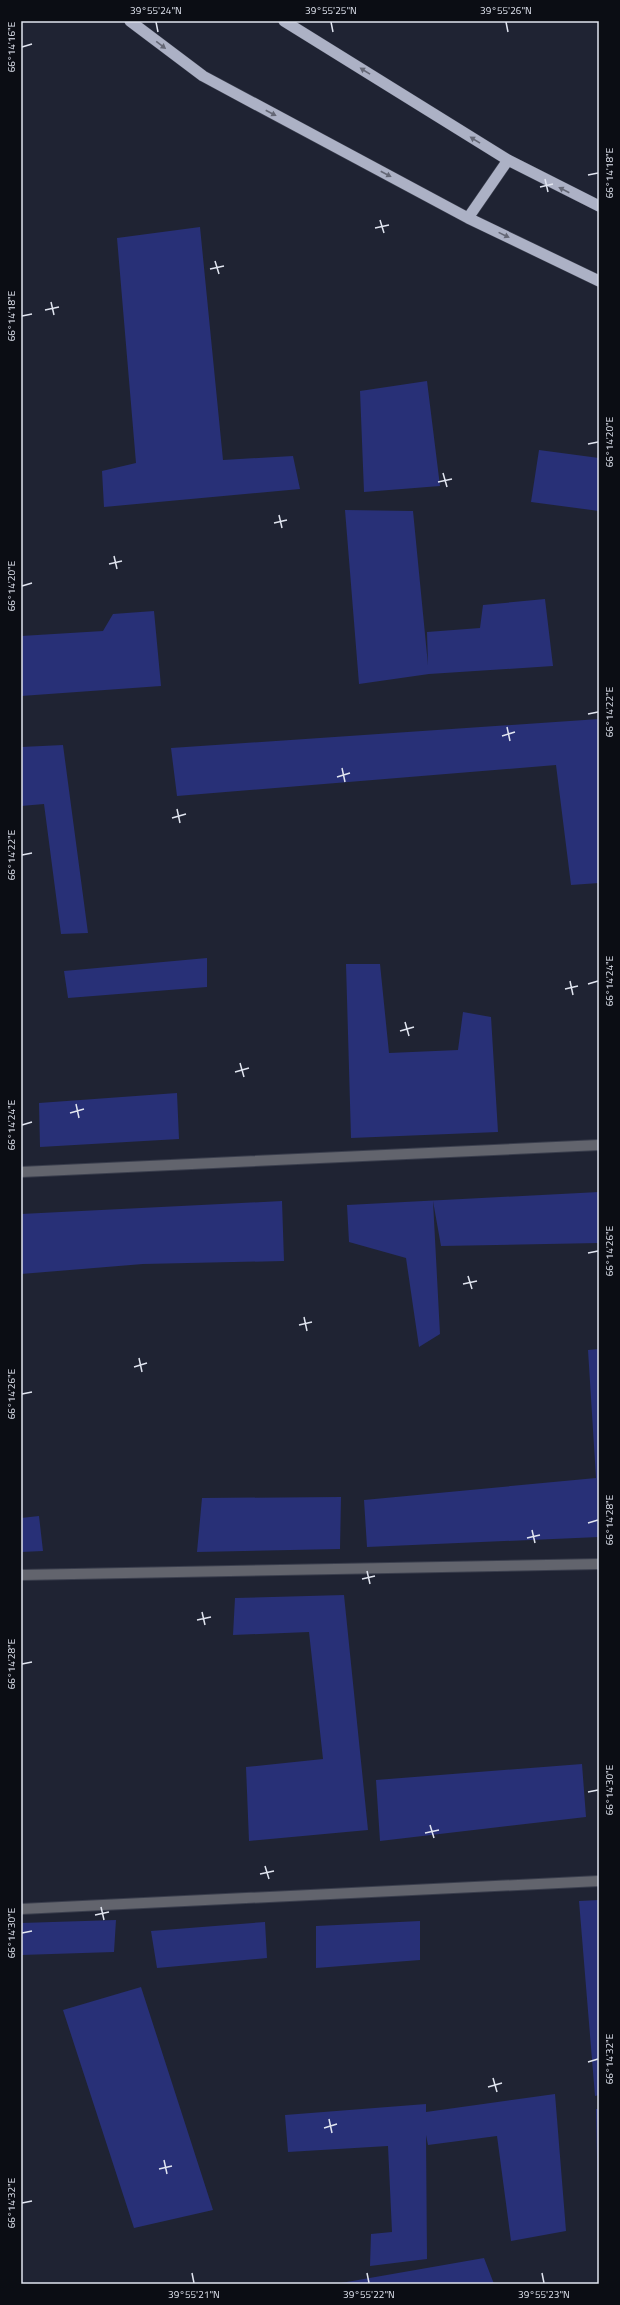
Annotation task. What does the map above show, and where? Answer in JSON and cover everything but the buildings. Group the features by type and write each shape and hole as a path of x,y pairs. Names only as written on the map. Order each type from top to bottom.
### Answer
{"highway":[{"path":"130,21 202,76 468,218 599,281"},
{"path":"284,21 508,160 599,206"},
{"path":"468,218 508,160"}],"street":[{"path":"21,1172 599,1145"},
{"path":"21,1575 599,1564"},
{"path":"21,1909 599,1882"}]}
